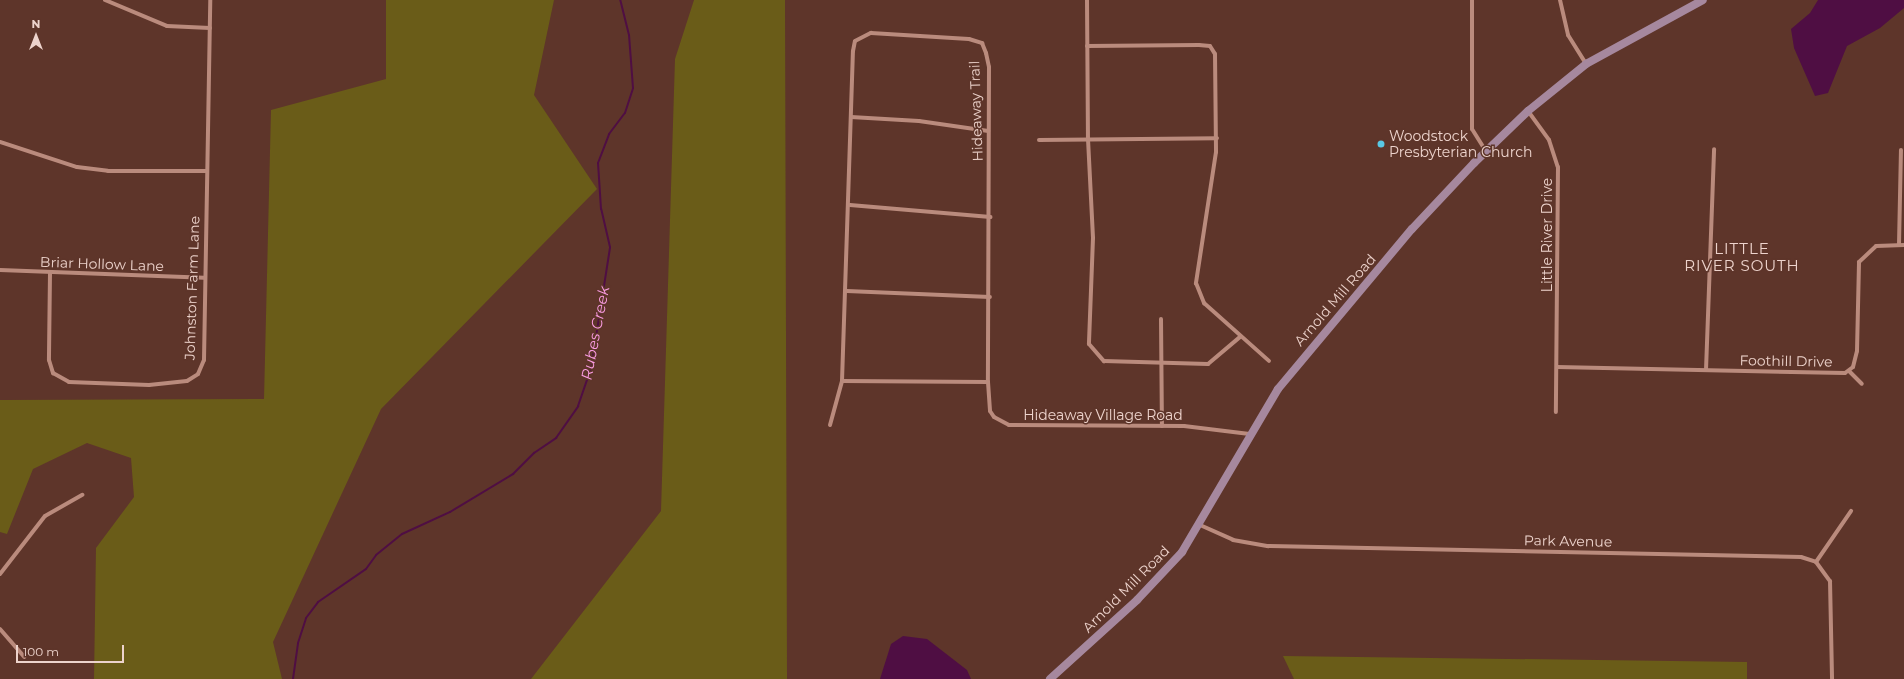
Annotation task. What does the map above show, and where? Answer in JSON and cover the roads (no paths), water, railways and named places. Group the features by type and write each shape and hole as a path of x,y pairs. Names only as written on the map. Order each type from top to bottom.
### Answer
{"main road":[{"name":"Arnold Mill Road","path":"1050,679 1152,585 1200,525 1250,434 1299,362 1412,229 1486,151 1528,111 1586,64 1703,0"}],"street":[{"path":"105,0 167,26 210,28"},
{"name":"Johnston Farm Lane","path":"50,273 48,360 53,373 69,382 134,384 187,381 198,374 204,360 204,278 210,0"},
{"path":"1087,0 1088,139 1093,238 1089,344 1104,362 1208,364 1240,337"},
{"path":"1472,0 1472,129 1486,151"},
{"path":"1560,0 1568,35 1586,64"},
{"name":"Hideaway Trail","path":"830,425 842,381 850,205 853,51 862,36 954,37 982,43 986,53 990,217 988,382"},
{"path":"1087,46 1210,46 1215,54 1217,138 1196,283 1204,303 1240,337 1269,361"},
{"name":"Little River Drive","path":"1528,111 1549,140 1558,167 1556,412"},
{"path":"851,117 919,121 988,131"},
{"path":"1039,140 1217,138"},
{"path":"0,142 77,167 108,171 207,170"},
{"path":"1706,370 1714,149"},
{"path":"1901,150 1902,245"},
{"path":"850,205 990,217"},
{"name":"Foothill Drive","path":"1557,367 1828,374 1849,371 1858,351 1859,262 1870,249 1902,245"},
{"name":"Briar Hollow Lane","path":"0,270 204,278"},
{"path":"847,291 990,297"},
{"path":"1160,319 1162,426"},
{"path":"1849,371 1862,384"},
{"path":"842,381 988,382"},
{"name":"Hideaway Village Road","path":"988,382 990,411 1009,425 1162,426 1232,429 1250,434"},
{"path":"0,574 45,516 82,495"},
{"path":"1832,679 1832,594 1827,575 1816,562 1851,511"},
{"name":"Park Avenue","path":"1200,525 1233,540 1268,546 1795,556 1816,562"},
{"path":"0,629 24,657"}],"waterway":[{"name":"Rubes Creek","path":"293,679 298,643 306,618 318,602 366,569 376,555 402,534 450,512 513,474 534,453 556,438 578,406 591,369 610,247 601,209 598,163 609,134 625,113 633,88 629,35 620,0"}],"place":[{"name":"Woodstock Presbyterian Church","path":"1381,144"}],"district":[{"name":"LITTLE RIVER SOUTH","path":"1742,256"}]}
